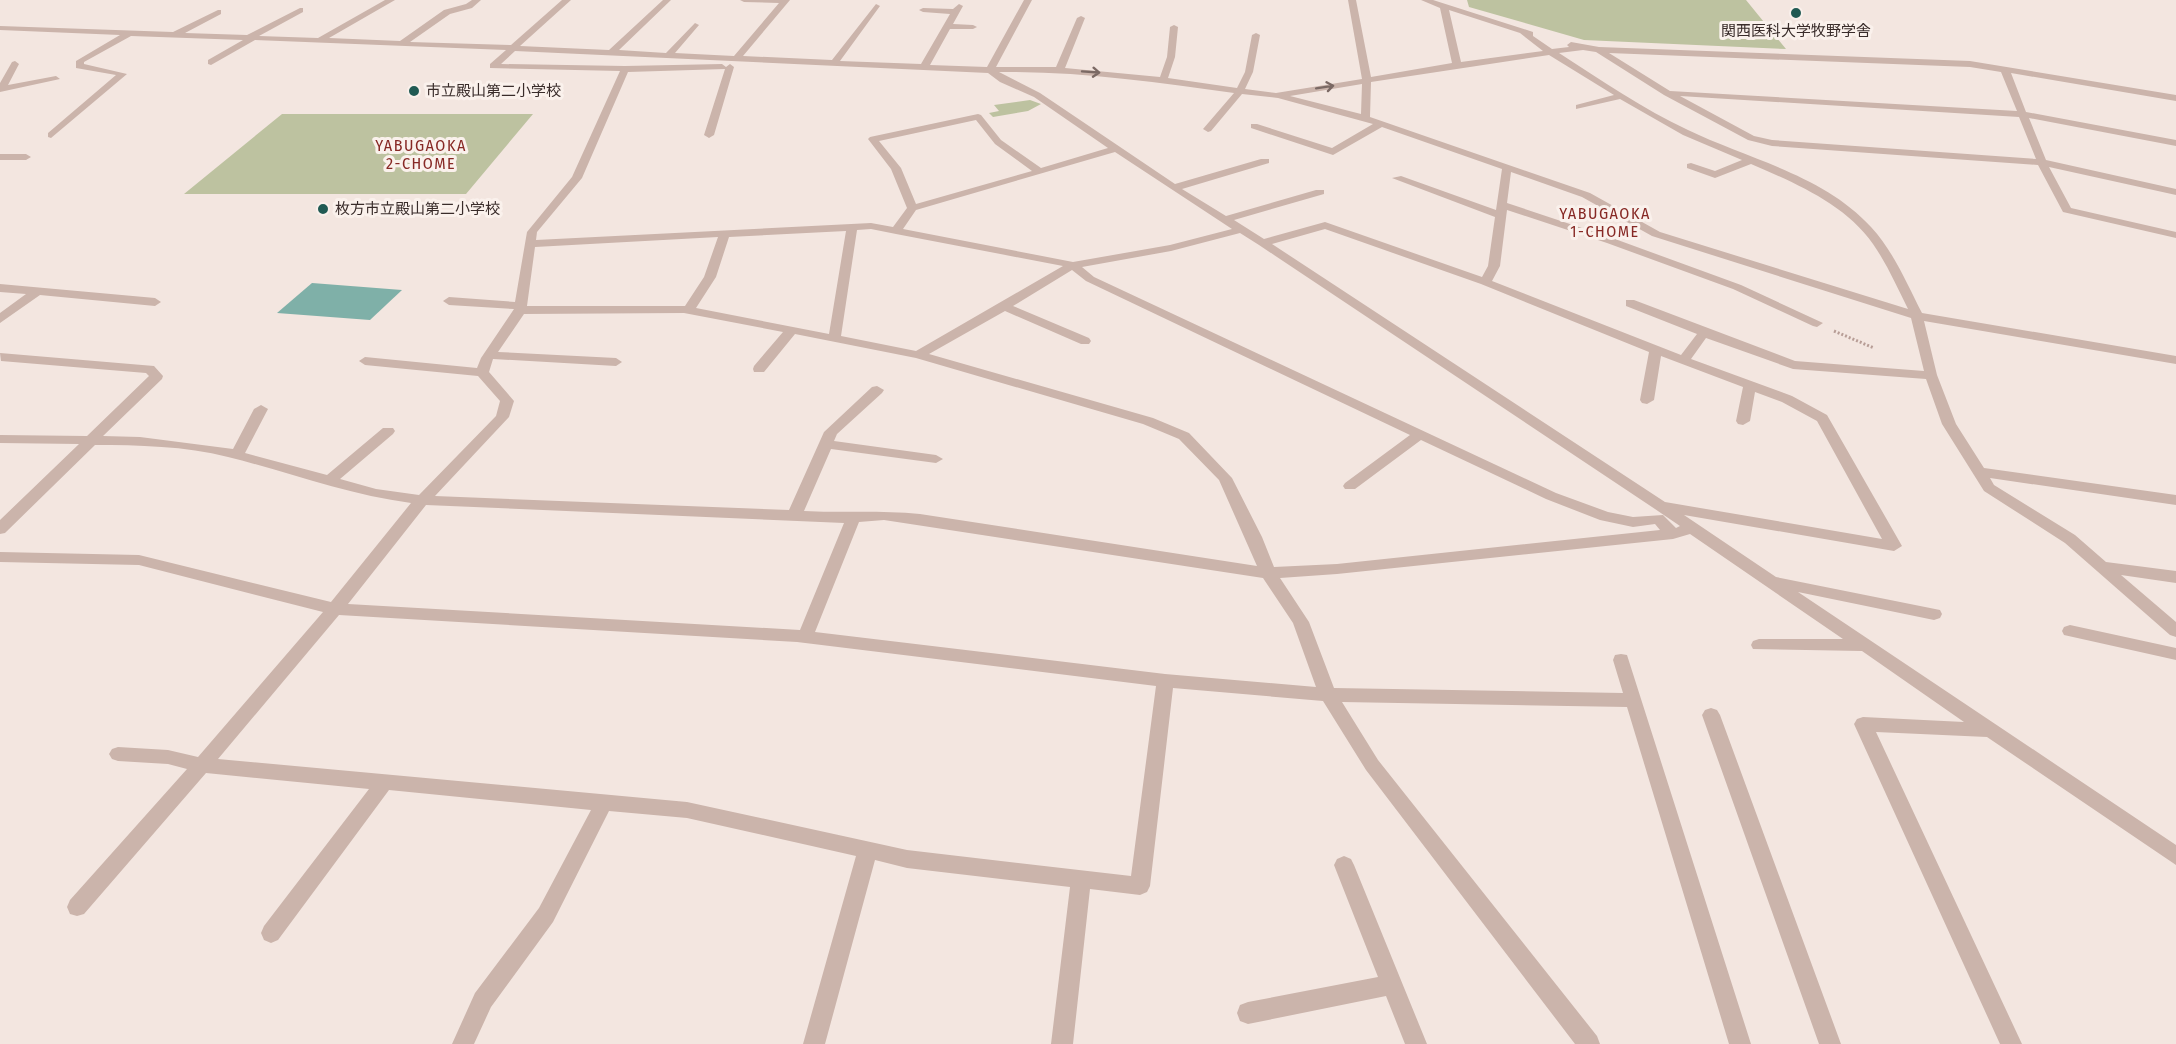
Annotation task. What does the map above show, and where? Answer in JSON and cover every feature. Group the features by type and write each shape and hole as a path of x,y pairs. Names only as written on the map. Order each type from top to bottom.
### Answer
{"street":[{"path":"320,40 391,0"},
{"path":"403,43 447,12 469,6 477,0"},
{"path":"567,0 493,66 625,69 752,60 990,70 1060,69 1163,80 1276,96 1382,123 1586,195 1656,234 1917,316 2176,360"},
{"path":"611,53 667,0"},
{"path":"744,0 786,1"},
{"path":"990,70 1027,0 1019,0"},
{"path":"1352,0 1367,81 1365,118"},
{"path":"1425,0 1546,39"},
{"path":"709,135 733,63 786,1"},
{"path":"834,63 876,6"},
{"path":"1444,6 1457,65"},
{"path":"923,10 957,9 924,68"},
{"path":"211,62 300,10"},
{"path":"176,34 218,12"},
{"path":"1060,69 1081,18"},
{"path":"668,56 695,26"},
{"path":"948,26 973,27"},
{"path":"1163,80 1171,57 1174,27"},
{"path":"0,28 511,48 668,56 733,63"},
{"path":"1523,32 1546,51 1563,58 1686,133 1775,169 1858,220 1881,247 1917,316 1930,375 1949,424 1989,488 2070,539 2176,631"},
{"path":"51,135 123,74 79,66 80,61 130,33"},
{"path":"1208,129 1239,91 1250,72 1256,35"},
{"path":"1557,42 1599,50 1905,61 2004,68 2176,98"},
{"path":"1276,96 1457,65 1580,48"},
{"path":"1599,50 1667,93 1751,138 1772,143 2042,162 2176,192"},
{"path":"578,68 594,52"},
{"path":"1,89 15,64"},
{"path":"2004,68 2042,162 2067,210 2176,235"},
{"path":"482,372 489,355 520,308 532,232 577,178 625,69"},
{"path":"990,70 1003,80 1037,95 1174,188 1263,243 1660,506 2176,856"},
{"path":"1,89 56,79"},
{"path":"1667,93 2023,114 2176,143"},
{"path":"1578,107 1622,96"},
{"path":"912,208 896,168 873,139 978,117 998,142 1040,172"},
{"path":"1254,126 1333,152 1382,123"},
{"path":"896,231 912,208 1118,148"},
{"path":"0,157 26,157"},
{"path":"1691,166 1715,175 1752,160"},
{"path":"1174,188 1265,161"},
{"path":"1485,282 1494,266 1506,166"},
{"path":"1397,178 1737,287 1817,323"},
{"path":"1224,220 1320,192"},
{"path":"1263,243 1325,225 1485,282 1598,328 1787,399 1822,418 1894,546 1660,506"},
{"path":"530,244 871,226 1073,265 1171,248 1240,230"},
{"path":"834,339 852,227"},
{"path":"688,310 710,277 725,233"},
{"path":"918,355 1002,306 1030,293 1073,265"},
{"path":"1073,265 1090,279 1551,495 1605,516 1633,522 1658,519 1673,534"},
{"path":"0,288 155,302"},
{"path":"0,319 39,290"},
{"path":"449,301 520,308 688,310 918,355 1148,421 1184,436 1225,478 1254,537 1268,573 1301,622 1328,695 1372,765 1575,1023 1589,1044"},
{"path":"1630,303 1792,365 1930,375"},
{"path":"1002,306 1085,341"},
{"path":"759,369 792,330"},
{"path":"1684,359 1704,333"},
{"path":"1647,400 1656,350"},
{"path":"489,355 616,362"},
{"path":"0,356 78,366 149,369 156,376 0,529"},
{"path":"77,907 335,609 422,500 502,417 507,401 482,372 365,361"},
{"path":"1743,421 1750,384"},
{"path":"795,514 831,432 877,390"},
{"path":"237,455 261,409"},
{"path":"329,481 388,431"},
{"path":"1350,486 1419,435"},
{"path":"0,439 140,441 237,455 376,494 422,500 853,518 884,515 1268,573 1337,569 1673,534 1691,528"},
{"path":"826,444 936,459"},
{"path":"1979,472 2176,500"},
{"path":"805,637 853,518"},
{"path":"0,557 140,560 335,609 805,637 1165,681 1328,695 1633,700"},
{"path":"2104,567 2176,577"},
{"path":"1771,581 1934,614"},
{"path":"2070,631 2176,654"},
{"path":"1759,645 1866,645"},
{"path":"1621,660 1740,1044"},
{"path":"118,754 168,757 202,765 384,783 687,810 908,859 1140,886 1165,681"},
{"path":"1710,715 1830,1044"},
{"path":"1991,730 1863,724 2011,1044"},
{"path":"271,933 384,783"},
{"path":"463,1044 483,1000 546,915 604,803"},
{"path":"814,1044 868,850"},
{"path":"1344,865 1416,1044"},
{"path":"1062,1044 1081,880"},
{"path":"1248,1013 1391,985"}],"green space":[{"path":"1467,0 1746,0 1786,49 1584,40 1469,7"},
{"path":"1030,100 1041,104 1028,111 993,117 989,113 999,111 994,105"},
{"path":"282,114 533,114 466,194 184,194"}],"water":[{"path":"312,283 402,290 370,320 277,313"}],"place":[{"name":"関西医科大学牧野学舎","path":"1796,13"},
{"name":"市立殿山第二小学校","path":"414,91"},
{"name":"枚方市立殿山第二小学校","path":"323,209"}],"district":[{"name":"YABUGAOKA 2-CHOME","path":"421,154"},
{"name":"YABUGAOKA 1-CHOME","path":"1605,222"}]}
